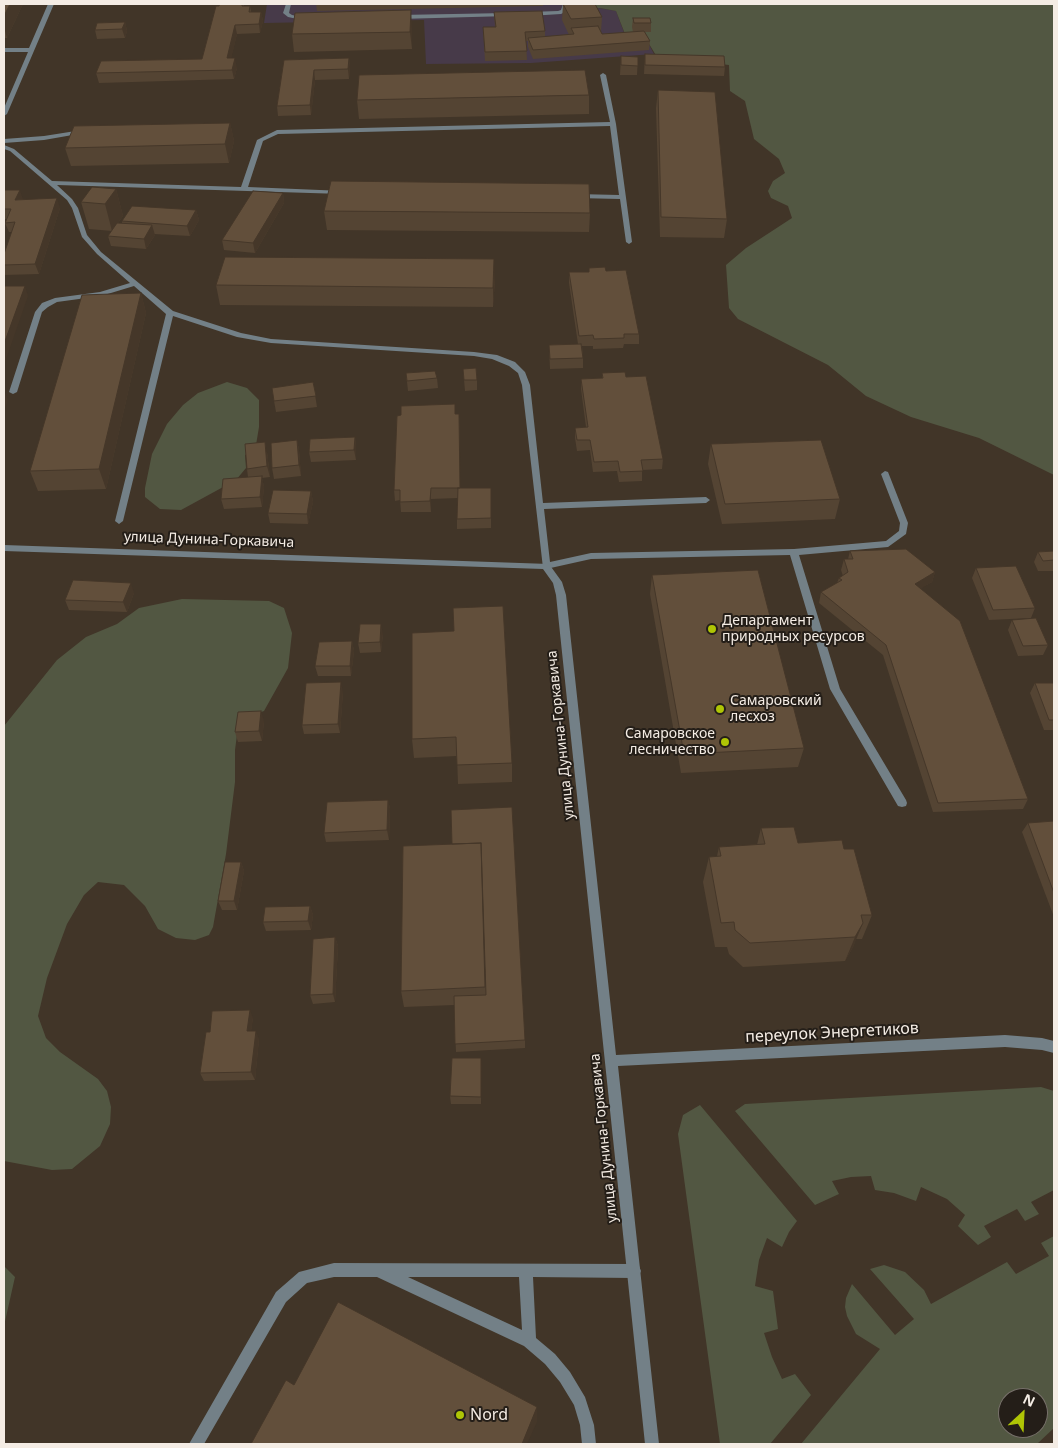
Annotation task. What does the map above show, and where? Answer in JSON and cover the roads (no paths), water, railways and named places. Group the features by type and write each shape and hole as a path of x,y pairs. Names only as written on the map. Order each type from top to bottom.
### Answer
{"street":[{"path":"4,114 51,4"},
{"path":"288,4 286,13 290,16 317,19"},
{"path":"523,14 559,13 564,11 565,4"},
{"path":"396,17 513,15"},
{"path":"4,50 31,50"},
{"path":"602,75 613,124 629,242"},
{"path":"244,188 260,140 277,132 613,124"},
{"path":"4,141 93,131"},
{"path":"4,146 52,183 69,199 75,208 84,236 99,253 170,313 240,335 271,341 474,354 494,357 512,364 521,372 526,384 546,566 591,556 794,552 888,544 903,532 904,523 885,474"},
{"path":"52,183 354,192"},
{"path":"563,196 623,197"},
{"path":"12,392 39,312 45,305 55,300 101,294 135,284"},
{"path":"118,521 170,313"},
{"path":"539,506 706,500"},
{"name":"улица Дунина-Горкавича","path":"4,548 546,566 557,582 561,595 652,1444"},
{"path":"794,552 835,690 902,803"},
{"name":"переулок Энергетиков","path":"611,1061 1005,1040 1042,1044 1054,1048"},
{"path":"196,1444 280,1297 304,1277 334,1270 634,1271"},
{"path":"379,1270 529,1341 550,1359 565,1377 580,1402 587,1425 589,1444"},
{"path":"526,1270 529,1341"}],"place":[{"name":"Департамент природных ресурсов","path":"712,629"},
{"name":"Самаровский лесхоз","path":"720,709"},
{"name":"Самаровское лесничество","path":"725,742"},
{"name":"Nord","path":"460,1415"}]}
